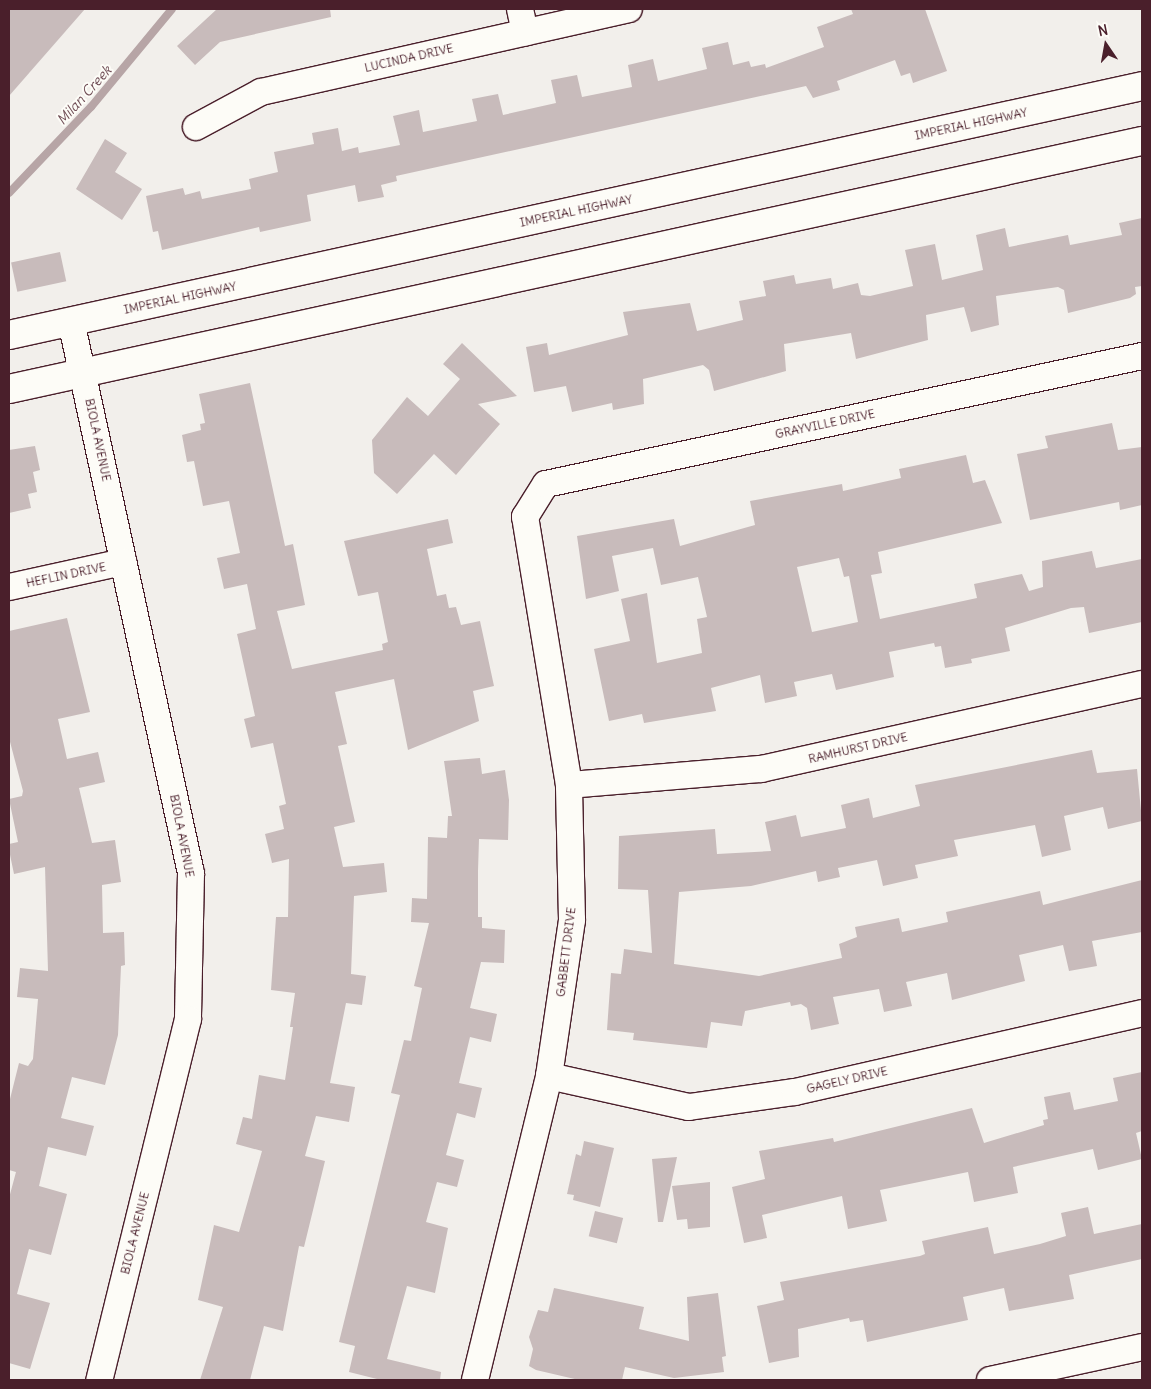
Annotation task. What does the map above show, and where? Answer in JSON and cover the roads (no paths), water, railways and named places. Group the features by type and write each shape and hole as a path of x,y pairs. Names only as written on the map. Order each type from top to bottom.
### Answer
{"main road":[{"name":"IMPERIAL HIGHWAY","path":"9,335 1142,86"},
{"path":"9,389 1142,141"}],"street":[{"name":"LUCINDA DRIVE","path":"196,127 261,92 522,20 629,9"},
{"name":"BIOLA AVENUE","path":"72,322 191,873 188,1019 99,1380"},
{"name":"GRAYVILLE DRIVE","path":"525,517 546,484 1142,356"},
{"name":"GABBETT DRIVE","path":"475,1380 549,1076 572,920 570,786 525,517"},
{"name":"HEFLIN DRIVE","path":"9,587 123,562"},
{"name":"RAMHURST DRIVE","path":"570,786 762,770 1142,684"},
{"name":"GAGELY DRIVE","path":"549,1076 689,1107 795,1092 1142,1013"},
{"path":"990,1380 1142,1347"}],"waterway":[{"name":"Milan Creek","path":"9,193 91,107 172,9"}]}
